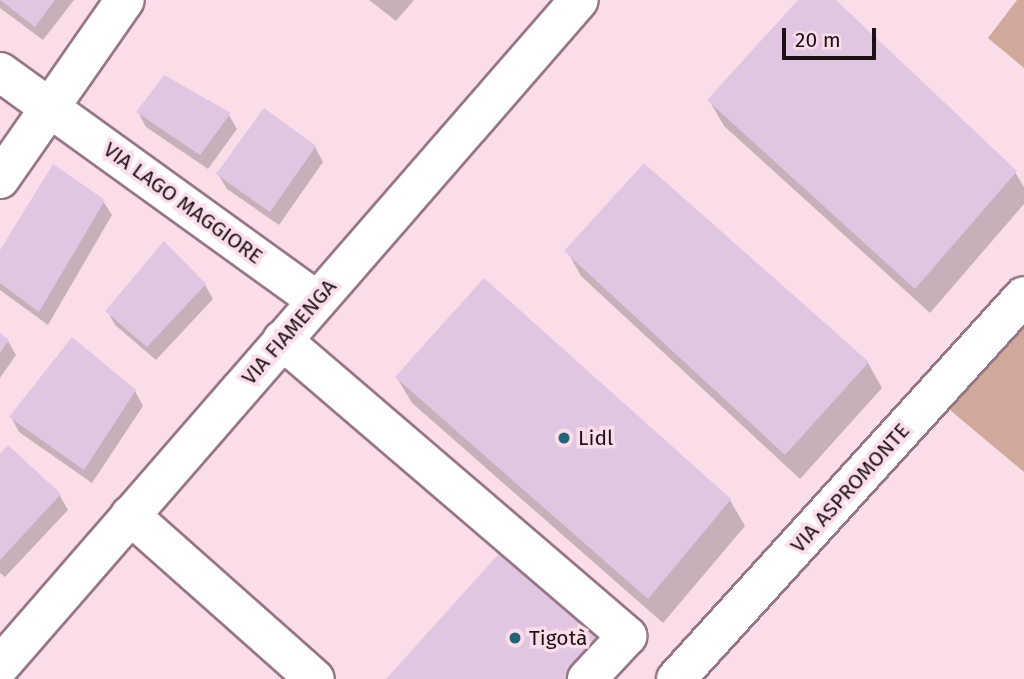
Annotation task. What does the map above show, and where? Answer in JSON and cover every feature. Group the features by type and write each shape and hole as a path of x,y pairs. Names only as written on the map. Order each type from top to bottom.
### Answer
{"street":[{"path":"0,179 125,0"},
{"name":"VIA FIAMENGA","path":"0,666 579,0"},
{"name":"VIA LAGO MAGGIORE","path":"0,72 316,300"},
{"name":"VIA ASPROMONTE","path":"676,679 1024,296"},
{"path":"282,340 626,636 587,679"},
{"path":"130,515 315,679"}],"shaded area":[{"path":"1017,0 1024,0 1024,68 988,38"},
{"path":"1024,314 1024,472 944,405"}],"building":[{"path":"0,0 55,0 35,27"},
{"path":"798,0 836,0 1017,171 915,289 707,100"},
{"path":"164,75 231,113 200,155 136,112"},
{"path":"264,108 316,146 270,212 216,174"},
{"path":"644,163 869,362 785,455 564,251"},
{"path":"53,164 105,200 39,312 0,283 0,250"},
{"path":"164,241 206,284 147,347 105,311"},
{"name":"Lidl","path":"484,278 731,499 648,599 395,377"},
{"path":"0,333 9,340 0,353"},
{"path":"72,337 136,390 84,470 9,417"},
{"path":"8,445 61,494 0,560 0,454"},
{"path":"504,548 602,637 566,679 386,679"}],"place":[{"name":"Lidl","path":"564,438"},
{"name":"Tigotà","path":"515,638"}]}
